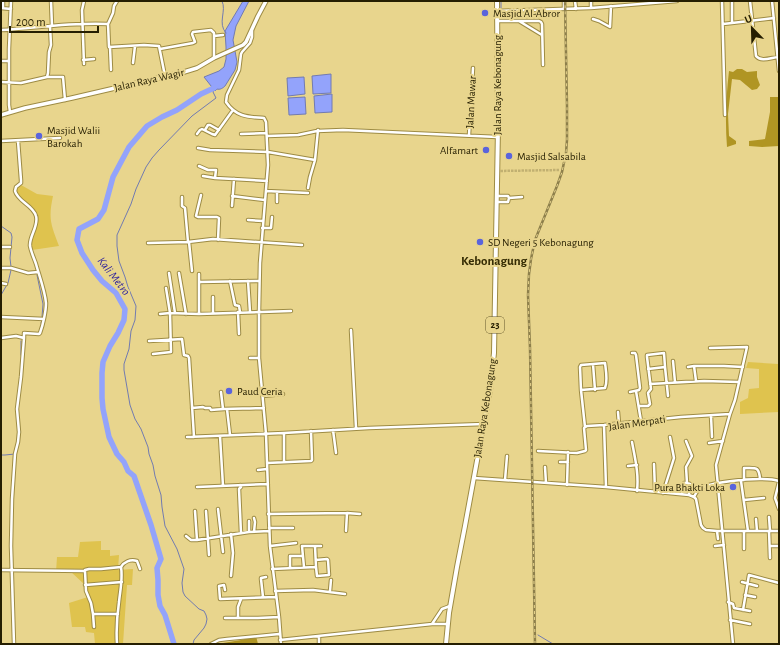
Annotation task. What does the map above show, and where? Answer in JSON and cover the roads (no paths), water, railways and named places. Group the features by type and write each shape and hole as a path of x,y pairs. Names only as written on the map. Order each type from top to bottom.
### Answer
{"highway":[{"name":"Jalan Raya Kebonagung","path":"446,644 457,567 490,390 494,353 497,196 497,1"}],"main road":[{"name":"Jalan Raya Wagir","path":"1,115 25,108 165,77 197,68 246,42 266,1"}],"street":[{"path":"3,1 2,8 11,9"},
{"path":"10,112 9,61 11,1"},
{"path":"47,77 51,45 51,1"},
{"path":"84,1 82,10 84,64"},
{"path":"111,70 108,24 117,1"},
{"path":"564,1 564,9"},
{"path":"575,1 576,9"},
{"path":"591,1 591,8"},
{"path":"497,11 576,9 677,1"},
{"path":"722,1 725,115"},
{"path":"732,1 732,23"},
{"path":"750,1 756,57 761,59 778,57"},
{"path":"772,1 777,32 779,71"},
{"path":"593,19 610,27 611,6"},
{"path":"723,24 774,18"},
{"path":"497,21 541,22 543,65"},
{"path":"518,21 542,35"},
{"path":"1,30 82,24 108,24"},
{"path":"252,28 252,38 242,52 239,70 227,95 226,102 228,106 244,116 265,119 266,122 268,165 259,281 259,358 266,434 270,546 281,644"},
{"path":"160,49 195,42 192,33 211,30 213,31 214,36 214,58"},
{"path":"214,36 223,36"},
{"path":"110,47 144,45 158,46 160,49 165,77"},
{"path":"133,63 135,46"},
{"path":"84,60 94,59"},
{"path":"1,61 9,61"},
{"name":"Jalan Mawar","path":"469,135 473,68"},
{"path":"1,82 21,82 47,77 63,77 65,100"},
{"path":"197,134 201,129 214,135 216,134 234,110"},
{"path":"205,130 210,125 219,130"},
{"path":"241,134 298,135 318,130 497,137"},
{"path":"308,188 315,160 318,130"},
{"path":"1,141 60,138"},
{"path":"14,644 11,546 12,493 15,454 19,432 17,409 21,382 24,332 40,333 44,320 46,303 30,246 37,218 34,211 15,193 15,189 21,183 18,141"},
{"path":"198,148 210,150 268,152 315,160"},
{"path":"199,166 208,170 216,170 215,178"},
{"path":"203,176 267,181"},
{"path":"232,206 234,179"},
{"path":"266,191 306,193"},
{"path":"277,192 277,202"},
{"path":"201,195 196,216 219,218 218,240"},
{"path":"232,196 265,200"},
{"path":"497,196 508,196 509,198 522,197"},
{"path":"182,197 182,206 185,208 192,271"},
{"path":"496,202 508,202 509,198"},
{"path":"262,228 271,228 272,216"},
{"path":"248,220 263,222"},
{"path":"148,243 188,242 213,239 302,245"},
{"path":"1,247 10,247"},
{"path":"1,268 38,272"},
{"path":"169,273 175,313"},
{"path":"180,273 186,314"},
{"path":"199,274 199,314"},
{"path":"230,281 235,305 239,306 239,334"},
{"path":"248,281 250,312"},
{"path":"199,282 259,281"},
{"path":"1,283 6,284"},
{"path":"153,354 171,352 170,313 166,288"},
{"path":"213,297 213,313"},
{"path":"160,314 291,311"},
{"path":"1,317 44,320"},
{"path":"351,330 356,428"},
{"path":"1,338 16,336 24,338"},
{"path":"149,341 182,339 184,355 189,356 194,436"},
{"path":"710,348 747,347 735,400 716,465 733,644"},
{"path":"630,392 640,389 636,355 632,353"},
{"path":"639,406 649,405 648,393 651,390 647,357 649,354 664,353 668,396"},
{"path":"250,358 259,358"},
{"path":"673,361 674,382"},
{"path":"538,451 577,453 586,450 580,367 581,365 605,363 607,381 604,389 582,390"},
{"path":"593,364 595,390"},
{"path":"694,366 696,381"},
{"path":"648,369 665,367"},
{"path":"688,367 743,367"},
{"path":"650,384 696,381 739,382"},
{"path":"636,391 640,421"},
{"path":"221,392 223,409"},
{"path":"263,396 283,394"},
{"path":"192,408 202,407 210,408 211,410 264,408"},
{"path":"227,409 230,435"},
{"path":"618,412 619,424"},
{"name":"Jalan Merpati","path":"606,487 604,426 681,417 730,414"},
{"path":"711,416 712,437"},
{"path":"188,437 356,428 484,424"},
{"path":"585,427 604,426"},
{"path":"333,430 336,453"},
{"path":"267,463 312,460 311,431"},
{"path":"284,433 284,462"},
{"path":"220,436 223,486"},
{"path":"663,493 674,458 670,437"},
{"path":"709,443 723,440"},
{"path":"686,441 692,456 686,467 687,483 690,484 689,495"},
{"path":"632,442 637,465 638,491"},
{"path":"567,485 568,452"},
{"path":"504,480 507,456"},
{"path":"560,462 568,462"},
{"path":"654,464 655,491"},
{"path":"628,466 637,465"},
{"path":"545,467 546,483"},
{"path":"744,549 746,531 743,480 744,468 758,469 760,479"},
{"path":"258,470 268,469"},
{"path":"474,478 606,487 689,495 696,499 701,525 706,530 779,531"},
{"path":"694,497 700,488 717,483 760,479 779,481 775,498 779,509"},
{"path":"682,494 683,485 684,483 687,483"},
{"path":"197,487 268,484"},
{"path":"240,485 240,533"},
{"path":"744,500 764,498"},
{"path":"218,509 223,552"},
{"path":"195,510 196,540"},
{"path":"206,511 210,555"},
{"path":"346,531 347,513"},
{"path":"268,514 360,514"},
{"path":"769,517 770,558"},
{"path":"254,518 254,532"},
{"path":"756,519 757,531"},
{"path":"249,521 249,532"},
{"path":"186,536 191,540 196,540 231,534 293,528"},
{"path":"717,531 718,539"},
{"path":"231,534 233,553 231,576"},
{"path":"270,546 296,543"},
{"path":"304,567 302,546 321,546"},
{"path":"315,546 317,576 329,575 328,559 316,560"},
{"path":"716,546 724,546"},
{"path":"770,546 779,546"},
{"path":"290,568 290,556 303,556"},
{"path":"1,570 84,571 87,569 121,567 126,562 134,560 137,561 140,569"},
{"path":"117,644 118,604 122,582 121,567"},
{"path":"272,569 316,567"},
{"path":"84,571 86,591 93,614 94,627"},
{"path":"743,610 749,575 779,583"},
{"path":"263,597 261,578 266,577"},
{"path":"330,591 331,580"},
{"path":"86,585 122,582"},
{"path":"742,582 757,586"},
{"path":"225,590 224,585 219,586 220,599 276,597"},
{"path":"275,591 310,590 330,591 345,594"},
{"path":"746,595 755,597"},
{"path":"238,618 238,607 241,599"},
{"path":"728,602 733,604 734,608 750,610"},
{"path":"432,624 442,609 447,606 451,606"},
{"path":"93,614 118,614"},
{"path":"225,618 278,617"},
{"path":"730,620 750,624"},
{"path":"212,644 219,640 227,639 319,636 432,624 448,624"},
{"path":"319,636 319,644"}],"water":[{"path":"243,1 249,1 236,26 233,40 237,62 235,70 225,86 215,91 204,77 219,71 224,67 226,59 225,31"},
{"path":"331,74 331,93 313,94 312,76"},
{"path":"304,77 305,94 288,96 287,78"},
{"path":"332,94 332,112 315,113 314,96"},
{"path":"305,97 306,114 289,115 288,98"}],"waterway":[{"path":"222,1 222,25 226,33"},
{"path":"501,1 501,10"},
{"name":"Kali Metro","path":"174,644 165,615 160,606 157,568 161,559 151,525 134,476 128,471 124,462 117,454 109,437 103,409 103,362 124,320 125,309 116,293 102,281 93,270 82,253 77,240 79,229 98,219 104,210 113,177 129,147 147,126 214,88 218,83"},
{"path":"193,644 194,640 204,628 207,619 204,611 199,609 185,596 183,592 182,583 184,569 177,549 165,526 161,495 148,447 130,405 124,364 129,349 131,331 135,320 136,306 119,261 117,235 146,167 159,150 192,116 216,98 213,92 214,89"},
{"path":"1,226 11,233 12,237 10,258 11,267"},
{"path":"1,295 8,283 11,270"},
{"path":"37,275 43,304 42,317"},
{"path":"21,341 21,355"},
{"path":"1,455 15,454"},
{"path":"538,635 553,644"}],"tunnel":[{"path":"497,171 560,170"}],"railway":[{"path":"535,644 528,295 529,274 535,240 562,172 566,153 567,106 565,1"}],"place":[{"name":"Masjid Al-Abror","path":"485,13"},
{"name":"Masjid Walii Barokah","path":"39,136"},
{"name":"Alfamart","path":"486,150"},
{"name":"Masjid Salsabila","path":"509,156"},
{"name":"SD Negeri 5 Kebonagung","path":"480,242"},
{"name":"Paud Ceria","path":"229,391"},
{"name":"Pura Bhakti Loka","path":"733,487"}],"district":[{"name":"Kebonagung","path":"494,261"}]}
